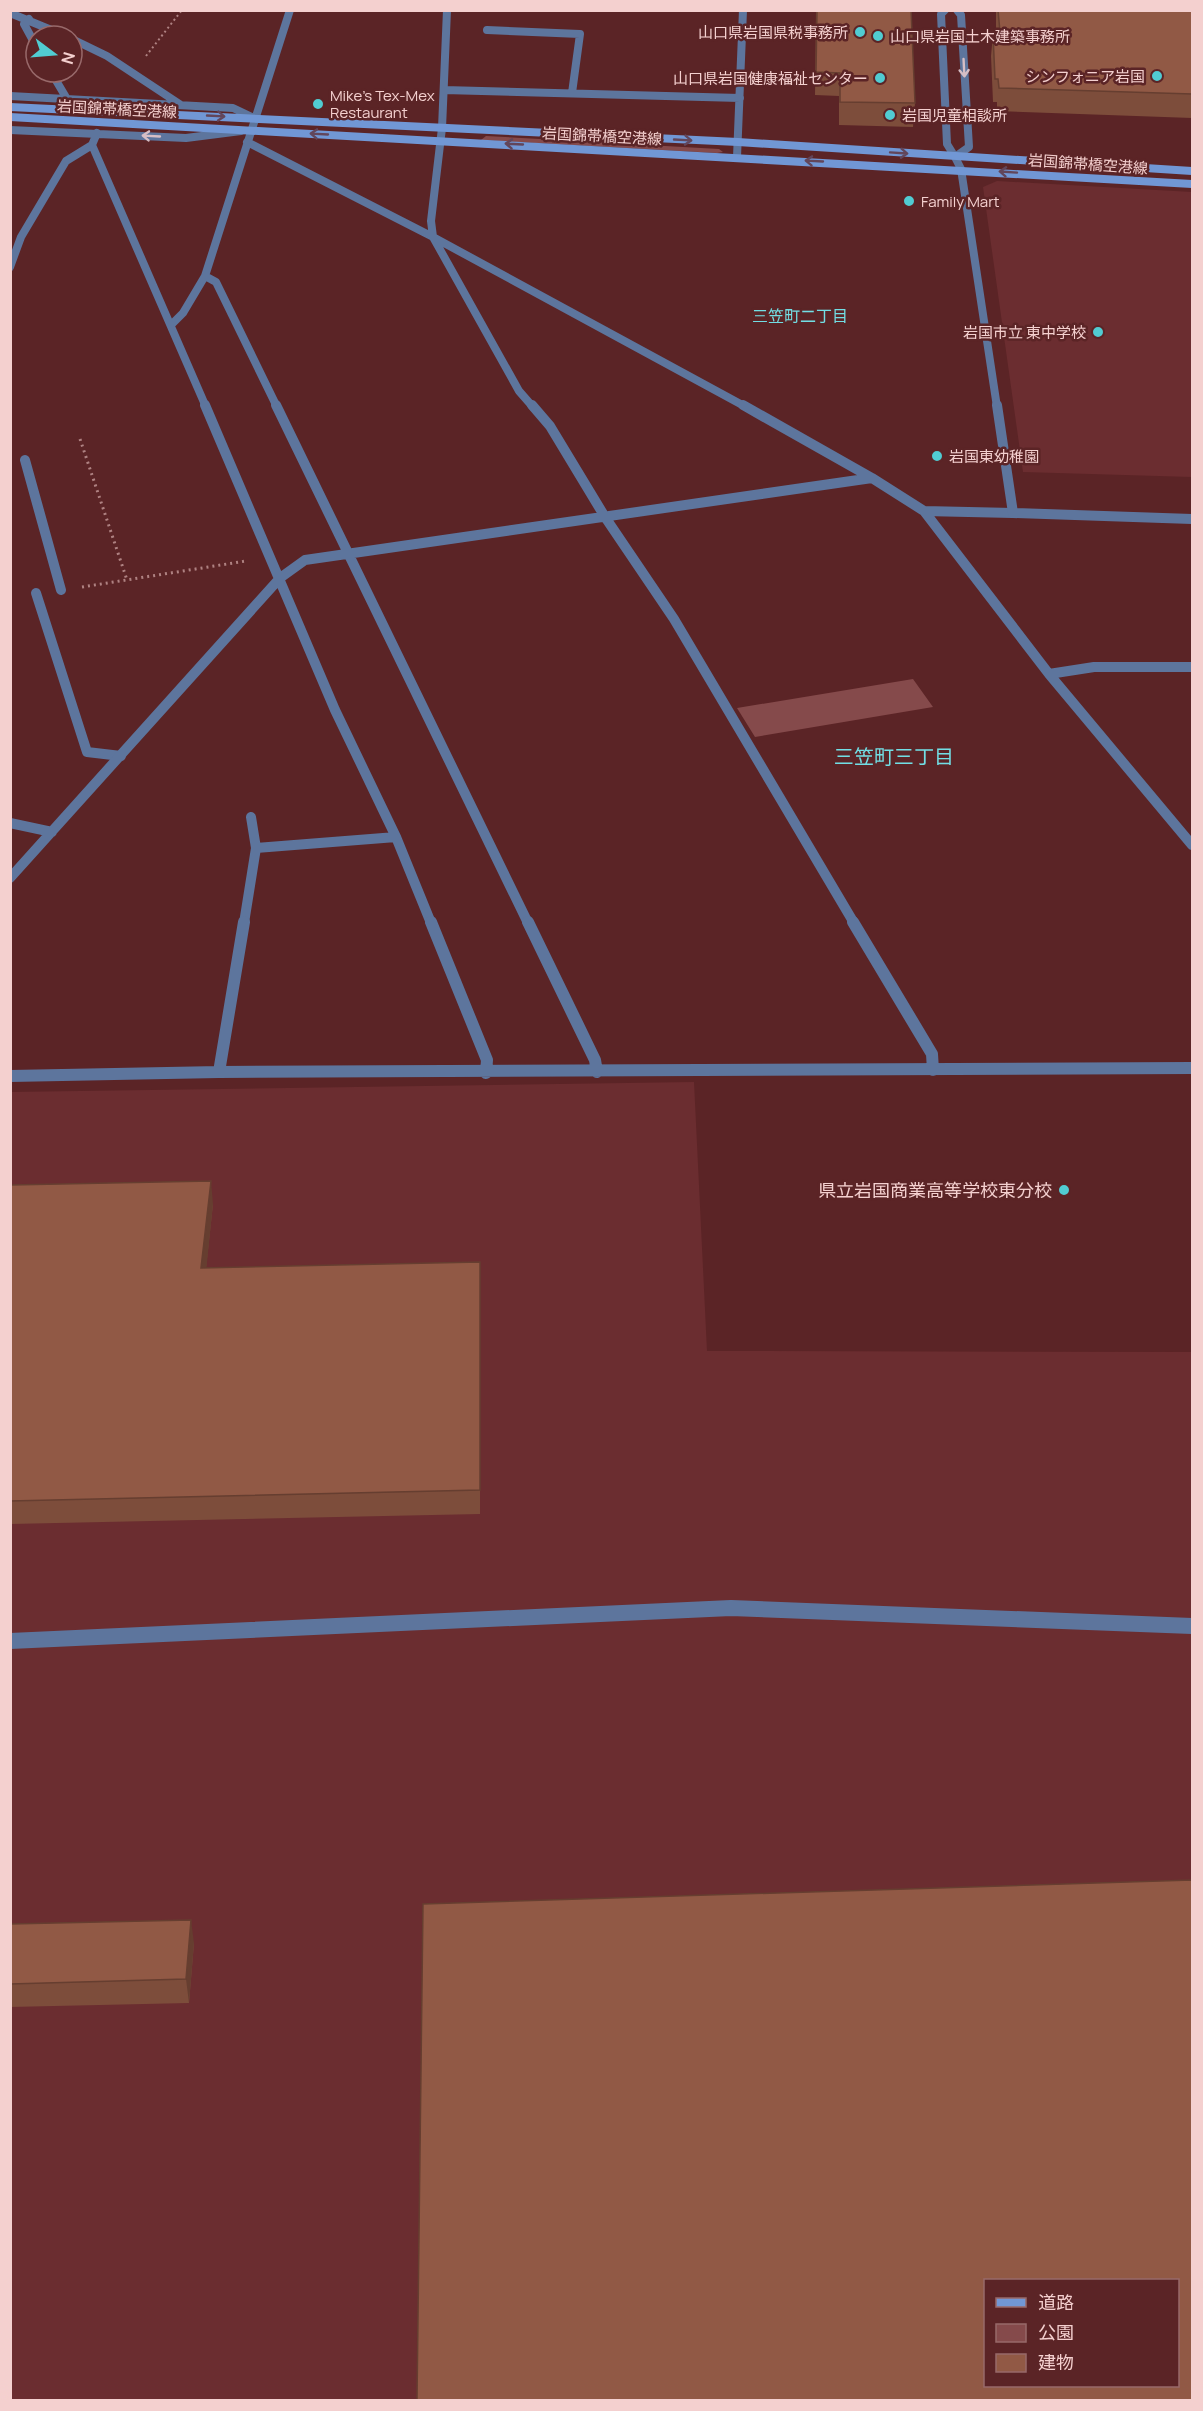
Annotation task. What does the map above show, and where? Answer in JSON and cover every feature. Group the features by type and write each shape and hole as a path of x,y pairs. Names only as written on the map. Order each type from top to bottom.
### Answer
{"main road":[{"name":"岩国錦帯橋空港線","path":"10,107 738,142 1192,171"},
{"name":"岩国錦帯橋空港線","path":"10,117 961,169 1192,184"}],"street":[{"path":"171,325 183,313 205,276 290,10"},
{"path":"447,10 442,129 431,221 433,237 519,391 550,426 605,517 674,619 932,1054 933,1070"},
{"path":"737,157 743,10"},
{"path":"945,10 941,14 947,144 961,169 1013,513"},
{"path":"955,157 969,147 961,15 957,10"},
{"path":"10,13 40,24"},
{"path":"24,24 29,19"},
{"path":"487,30 580,34 572,93"},
{"path":"84,45 114,61 181,105"},
{"path":"58,84 67,99"},
{"path":"444,90 740,98"},
{"path":"10,96 233,108 254,118"},
{"path":"10,130 186,138 251,130"},
{"path":"10,267 21,237 66,161 92,145 97,134"},
{"path":"248,142 433,237 655,356 872,478 924,511 1049,674 1192,845"},
{"path":"92,145 335,710 396,837 487,1060 486,1073"},
{"path":"205,276 216,282 595,1060 597,1072"},
{"path":"25,460 60,590"},
{"path":"10,878 280,578 305,561 872,478"},
{"path":"924,511 1192,519"},
{"path":"36,593 87,753 121,756"},
{"path":"1049,674 1094,667 1192,667"},
{"path":"219,1072 256,848 251,817"},
{"path":"10,823 52,832"},
{"path":"256,848 396,837"},
{"path":"10,1076 219,1072 486,1073 1192,1068"},
{"path":"10,1641 731,1608 1192,1626"}],"path":[{"path":"80,439 128,580"},
{"path":"60,590 271,558"}],"shaded area":[{"name":"岩国市立 東中学校","path":"997,181 1192,192 1192,477 1023,472 983,187"},
{"path":"694,1082 707,1351 1192,1352 1192,2400 11,2400 10,1092"}],"green space":[{"path":"486,136 719,149 723,152 481,140"},
{"path":"913,679 933,707 755,737 737,708"}],"building":[{"path":"817,10 911,10 915,103 840,102 840,73 816,72"},
{"path":"998,10 1192,10 1192,94 999,88 998,79 995,79 993,34 1000,32"},
{"path":"211,1181 201,1268 480,1262 480,1490 10,1501 10,1185"},
{"path":"1192,1880 1192,2400 417,2400 423,1904"},
{"path":"191,1920 186,1979 10,1984 10,1924"}],"place":[{"name":"山口県岩国県税事務所","path":"860,32"},
{"name":"山口県岩国土木建築事務所","path":"878,36"},
{"name":"シンフォニア岩国","path":"1157,76"},
{"name":"山口県岩国健康福祉センター","path":"880,78"},
{"name":"Mike's Tex-Mex Restaurant","path":"318,104"},
{"name":"岩国児童相談所","path":"890,115"},
{"name":"Family Mart","path":"909,201"},
{"name":"岩国市立 東中学校","path":"1098,332"},
{"name":"岩国東幼稚園","path":"937,456"},
{"name":"県立岩国商業高等学校東分校","path":"1064,1190"}],"district":[{"name":"三笠町二丁目","path":"800,316"},
{"name":"三笠町三丁目","path":"894,756"}]}
